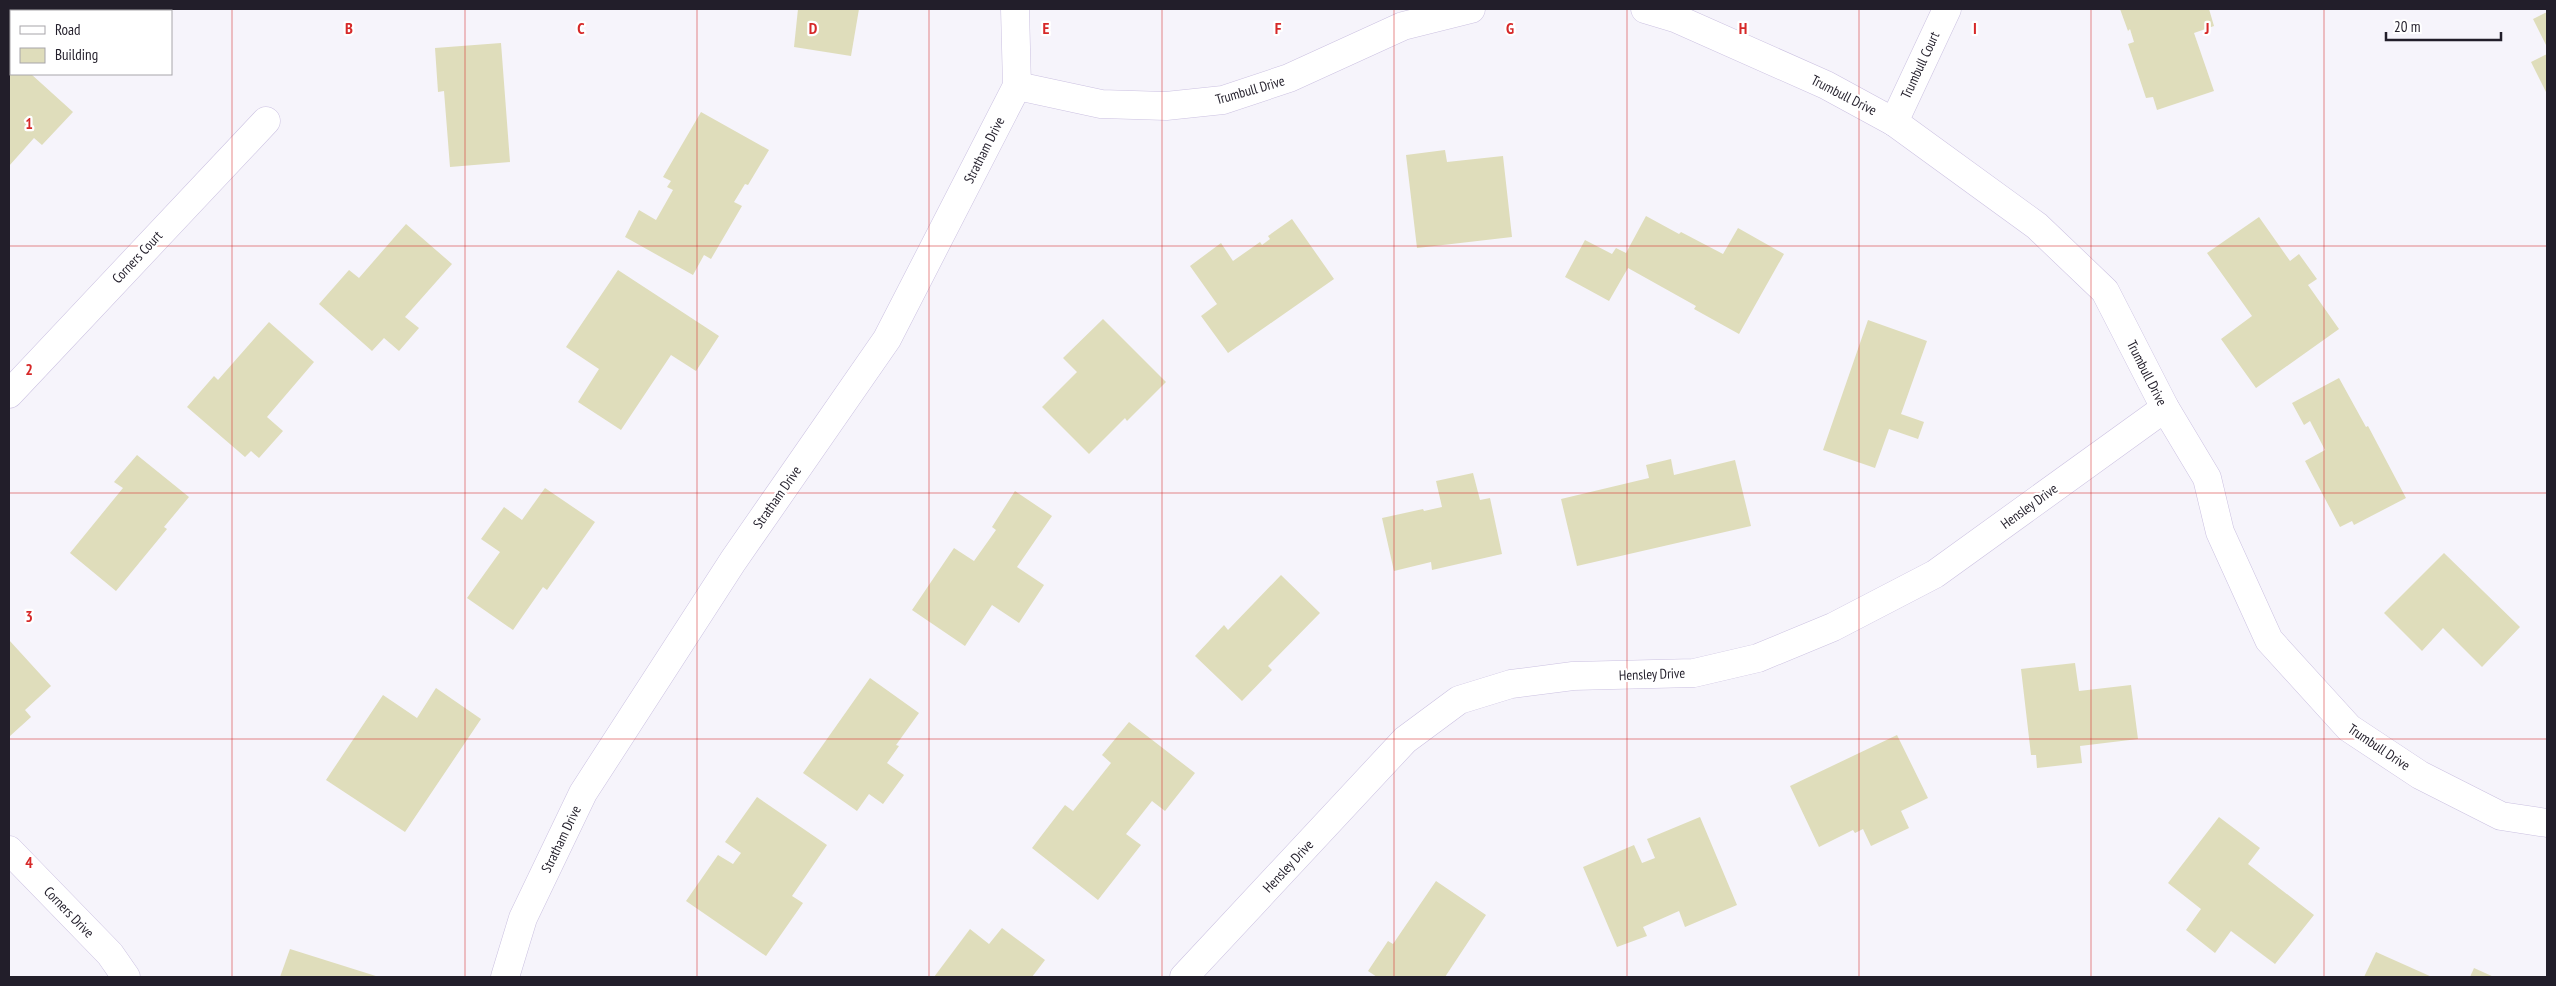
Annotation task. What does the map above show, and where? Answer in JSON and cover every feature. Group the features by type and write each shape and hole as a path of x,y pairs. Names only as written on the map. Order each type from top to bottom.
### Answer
{"street":[{"name":"Stratham Drive","path":"505,977 523,918 583,793 733,561 887,339 1017,86 1015,9"},
{"name":"Trumbull Drive","path":"1017,86 1101,104 1166,106 1223,100 1289,78 1403,26 1471,9"},
{"name":"Trumbull Drive","path":"1645,9 1675,18 1826,85 1894,122 2037,226 2105,291 2165,408 2207,478 2220,532 2268,640 2349,728 2420,775 2501,816 2547,823"},
{"name":"Trumbull Court","path":"1894,122 1947,9"},
{"name":"Corners Court","path":"9,394 266,120"},
{"name":"Hensley Drive","path":"1184,977 1405,740 1459,700 1511,684 1573,676 1694,673 1758,658 1833,627 1935,574 2165,408"},
{"name":"Corners Drive","path":"9,850 110,954 126,977"}],"building":[{"path":"77,9 146,9 145,10"},
{"path":"798,9 859,9 851,56 794,47"},
{"path":"2120,9 2209,9 2214,26 2194,33 2214,91 2157,110 2153,97 2146,98 2128,44 2134,42"},
{"path":"2547,12 2547,47 2533,19"},
{"path":"501,43 510,162 450,167 444,91 438,92 435,48"},
{"path":"2547,54 2547,94 2531,62"},
{"path":"9,75 32,75 73,112 42,145 34,138 9,166"},
{"path":"701,112 769,150 748,185 745,184 734,202 742,206 711,259 704,255 693,275 625,237 639,210 656,220 673,190 667,187 671,181 663,177"},
{"path":"1445,150 1447,162 1503,156 1512,237 1417,248 1406,155"},
{"path":"1646,216 1679,234 1681,232 1723,254 1738,228 1784,254 1739,334 1694,309 1696,306 1628,268 1609,301 1565,277 1585,240 1612,254 1616,248 1626,253"},
{"path":"2259,217 2290,261 2299,254 2317,279 2308,285 2339,329 2256,388 2221,339 2252,316 2207,253"},
{"path":"1292,219 1334,279 1228,353 1201,316 1217,304 1190,266 1221,243 1233,261 1260,242 1262,245 1270,239 1268,236"},
{"path":"406,224 452,264 405,317 419,328 399,351 384,338 372,351 319,304 349,270 359,278"},
{"path":"618,270 719,336 696,371 671,355 621,430 578,402 599,369 566,347"},
{"path":"1103,319 1166,382 1127,421 1125,418 1089,454 1042,407 1077,372 1063,358"},
{"path":"1868,320 1927,341 1901,414 1924,422 1918,439 1889,429 1875,468 1823,450"},
{"path":"269,322 314,362 267,417 283,431 259,458 251,451 245,457 187,407 214,376 218,380"},
{"path":"2339,378 2366,427 2368,426 2406,498 2354,525 2352,521 2340,527 2305,461 2325,450 2310,421 2304,425 2292,403"},
{"path":"137,455 189,497 164,527 167,529 116,591 70,553 123,488 114,482"},
{"path":"1671,459 1674,475 1735,460 1751,526 1577,566 1561,499 1649,478 1646,465"},
{"path":"1473,473 1480,500 1490,498 1502,554 1432,570 1431,562 1394,571 1382,518 1442,507 1436,481"},
{"path":"545,488 595,522 547,590 543,587 513,630 467,598 500,552 481,539 504,507 522,520"},
{"path":"1015,491 1052,516 1017,567 1044,585 1019,623 992,605 965,646 912,610 954,548 974,561 996,530 992,527"},
{"path":"2444,553 2520,627 2482,667 2443,628 2422,651 2384,613"},
{"path":"1281,575 1320,613 1268,666 1272,670 1242,701 1195,656 1224,625 1228,630"},
{"path":"9,640 51,686 25,710 31,717 10,736"},
{"path":"2075,663 2079,691 2131,685 2138,739 2080,746 2082,763 2037,768 2036,755 2031,755 2021,669"},
{"path":"870,678 919,713 896,745 899,746 887,763 904,775 883,804 869,794 857,811 803,773"},
{"path":"436,688 481,719 405,832 326,780 383,695 417,718"},
{"path":"1129,722 1195,773 1165,811 1152,801 1126,834 1141,845 1098,900 1032,848 1065,805 1073,811 1111,763 1102,755"},
{"path":"1897,735 1928,798 1901,811 1909,828 1871,846 1863,829 1855,833 1853,830 1819,847 1790,786"},
{"path":"757,797 827,845 792,896 803,903 766,956 686,901 718,855 733,864 741,853 725,842"},
{"path":"1700,817 1737,905 1685,927 1679,911 1643,927 1647,936 1617,947 1583,867 1634,845 1642,863 1655,858 1647,839"},
{"path":"2219,817 2260,848 2248,864 2314,915 2275,964 2231,931 2215,953 2186,930 2201,909 2168,883"},
{"path":"1436,881 1486,915 1445,977 1377,977 1368,971 1388,941 1393,944"},
{"path":"1002,928 1045,960 1032,977 934,977 970,929 989,944"},
{"path":"290,949 379,977 280,977"},
{"path":"2376,952 2432,977 2364,977"},
{"path":"2474,968 2494,977 2470,977"}]}
